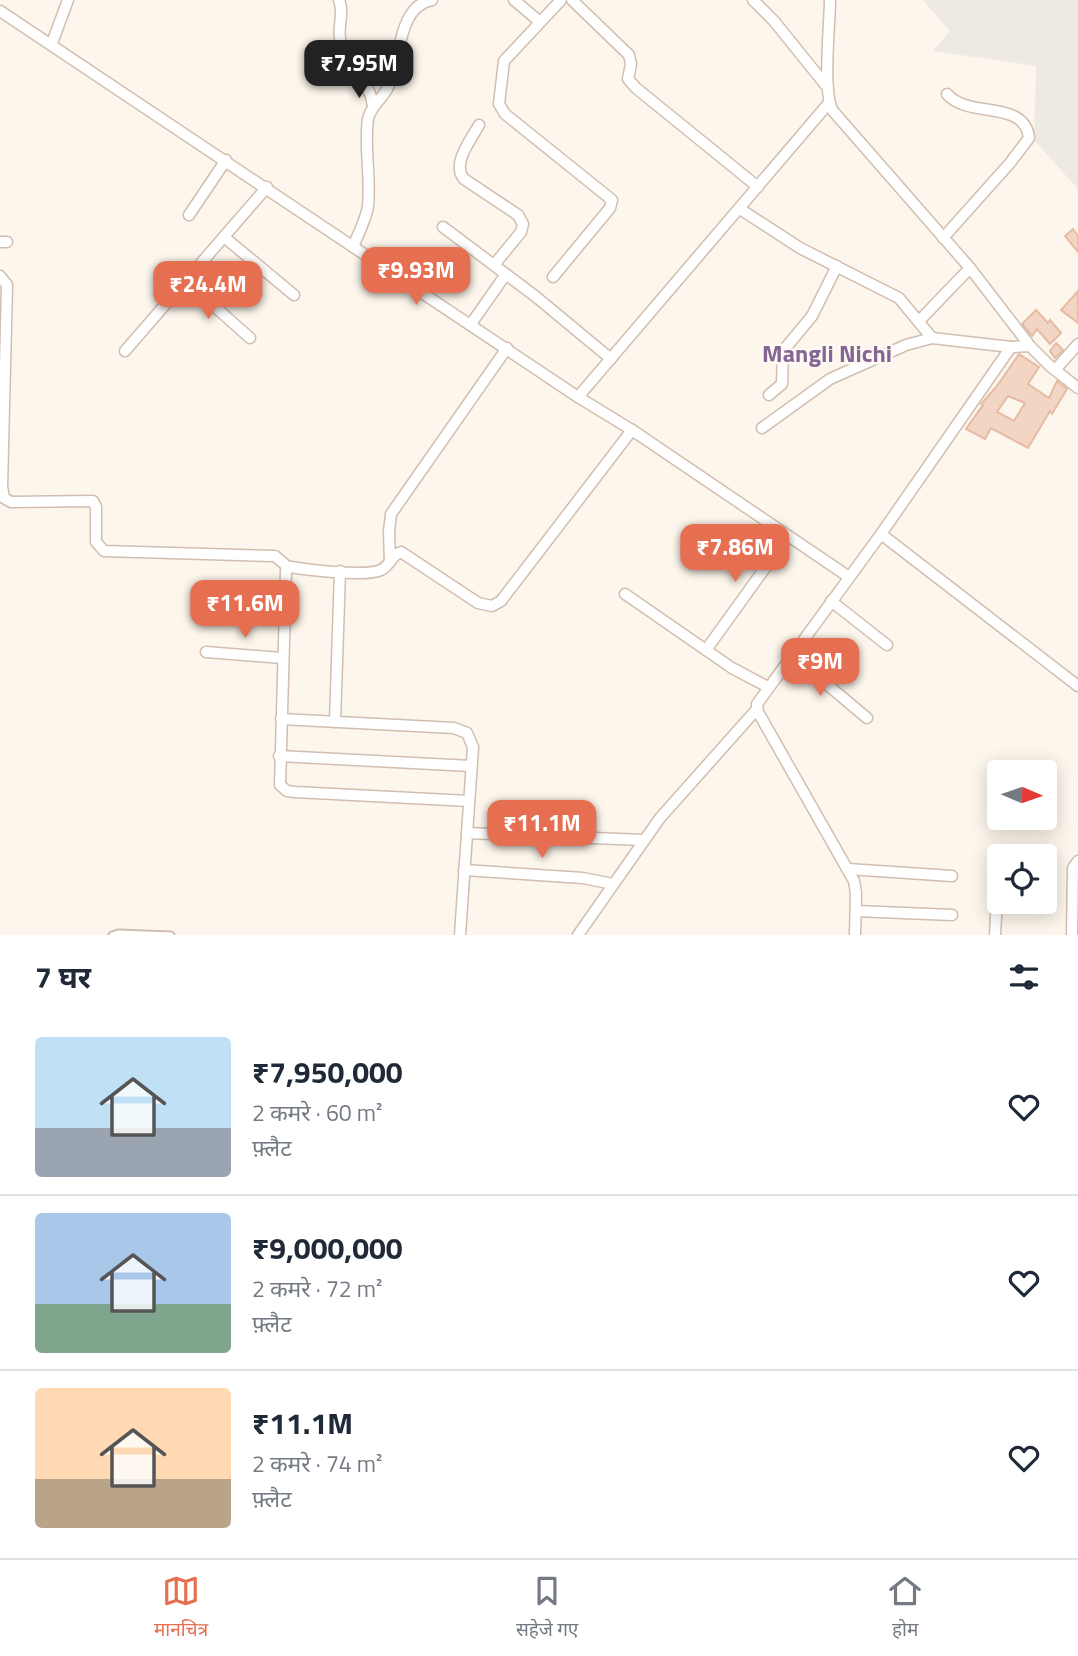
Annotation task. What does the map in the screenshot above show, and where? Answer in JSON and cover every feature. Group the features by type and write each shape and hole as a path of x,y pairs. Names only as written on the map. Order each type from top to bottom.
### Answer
{"street":[{"path":"52,43 68,0"},
{"path":"339,0 342,9 340,41 353,68 370,91 373,106"},
{"path":"353,247 368,205 368,121 373,106 390,84 412,10 422,2 432,0"},
{"path":"513,0 540,22"},
{"path":"553,277 612,202 499,108 504,61 561,0"},
{"path":"572,0 629,55 631,64 628,79 636,88 758,187"},
{"path":"753,0 774,21 828,88"},
{"path":"830,0 828,104 838,119 970,268 1030,346 1078,388"},
{"path":"0,10 849,577"},
{"path":"943,238 1029,138 1026,127 1015,116 962,106 947,94"},
{"path":"579,397 828,104"},
{"path":"479,125 459,164 458,172 464,179 518,215 523,224 521,232 494,265"},
{"path":"189,215 226,160"},
{"path":"125,351 267,187"},
{"path":"740,209 789,242 899,298 932,338"},
{"path":"443,227 611,359"},
{"path":"224,237 294,295"},
{"path":"769,395 782,384 783,351 813,316 837,266"},
{"path":"919,321 970,268"},
{"path":"471,324 506,274"},
{"path":"0,276 7,285 3,348 3,502 93,501 96,507 96,542 104,551 275,556 288,567 376,572 397,553 405,553 478,603 485,606 496,604 632,430"},
{"path":"186,281 250,338"},
{"path":"762,428 830,379 906,345 932,338 1011,347 1030,346"},
{"path":"1055,370 1078,344"},
{"path":"578,935 673,802 757,709 760,698 881,534 1011,347"},
{"path":"390,562 389,531 395,508 507,348"},
{"path":"881,534 1078,686"},
{"path":"706,650 788,536"},
{"path":"288,567 285,573 280,785 287,791 469,801"},
{"path":"335,722 340,571"},
{"path":"625,594 740,673 768,687"},
{"path":"831,601 887,645"},
{"path":"206,652 282,658"},
{"path":"792,655 867,718"},
{"path":"757,709 855,885 855,935"},
{"path":"281,719 461,729 470,738 472,747 460,935"},
{"path":"279,755 471,766"},
{"path":"467,833 644,840"},
{"path":"1072,935 1075,899 1073,868 1078,861"},
{"path":"848,869 952,876"},
{"path":"464,870 583,878 613,884"},
{"path":"856,911 952,915"},
{"path":"995,935 996,914"}],"lane":[{"path":"111,935 171,935"}],"shaded area":[{"path":"923,0 1078,0 1078,189 1034,140 1036,66 933,51 950,31"}],"building":[{"path":"1073,229 1078,236 1078,252 1065,236"},
{"path":"1078,291 1078,323 1061,310"},
{"path":"1036,310 1048,323 1050,320 1061,333 1050,344 1037,329 1032,336 1022,324"},
{"path":"1056,343 1063,350 1055,358 1050,351"},
{"path":"1019,354 1039,367 1028,384 1049,398 1057,381 1067,389 1028,448 991,428 985,439 966,429 983,405 981,404","holes":["1008,396 1025,403 1014,421 997,412"]}],"district":[{"name":"Mangli Nichi","path":"827,353"}]}
